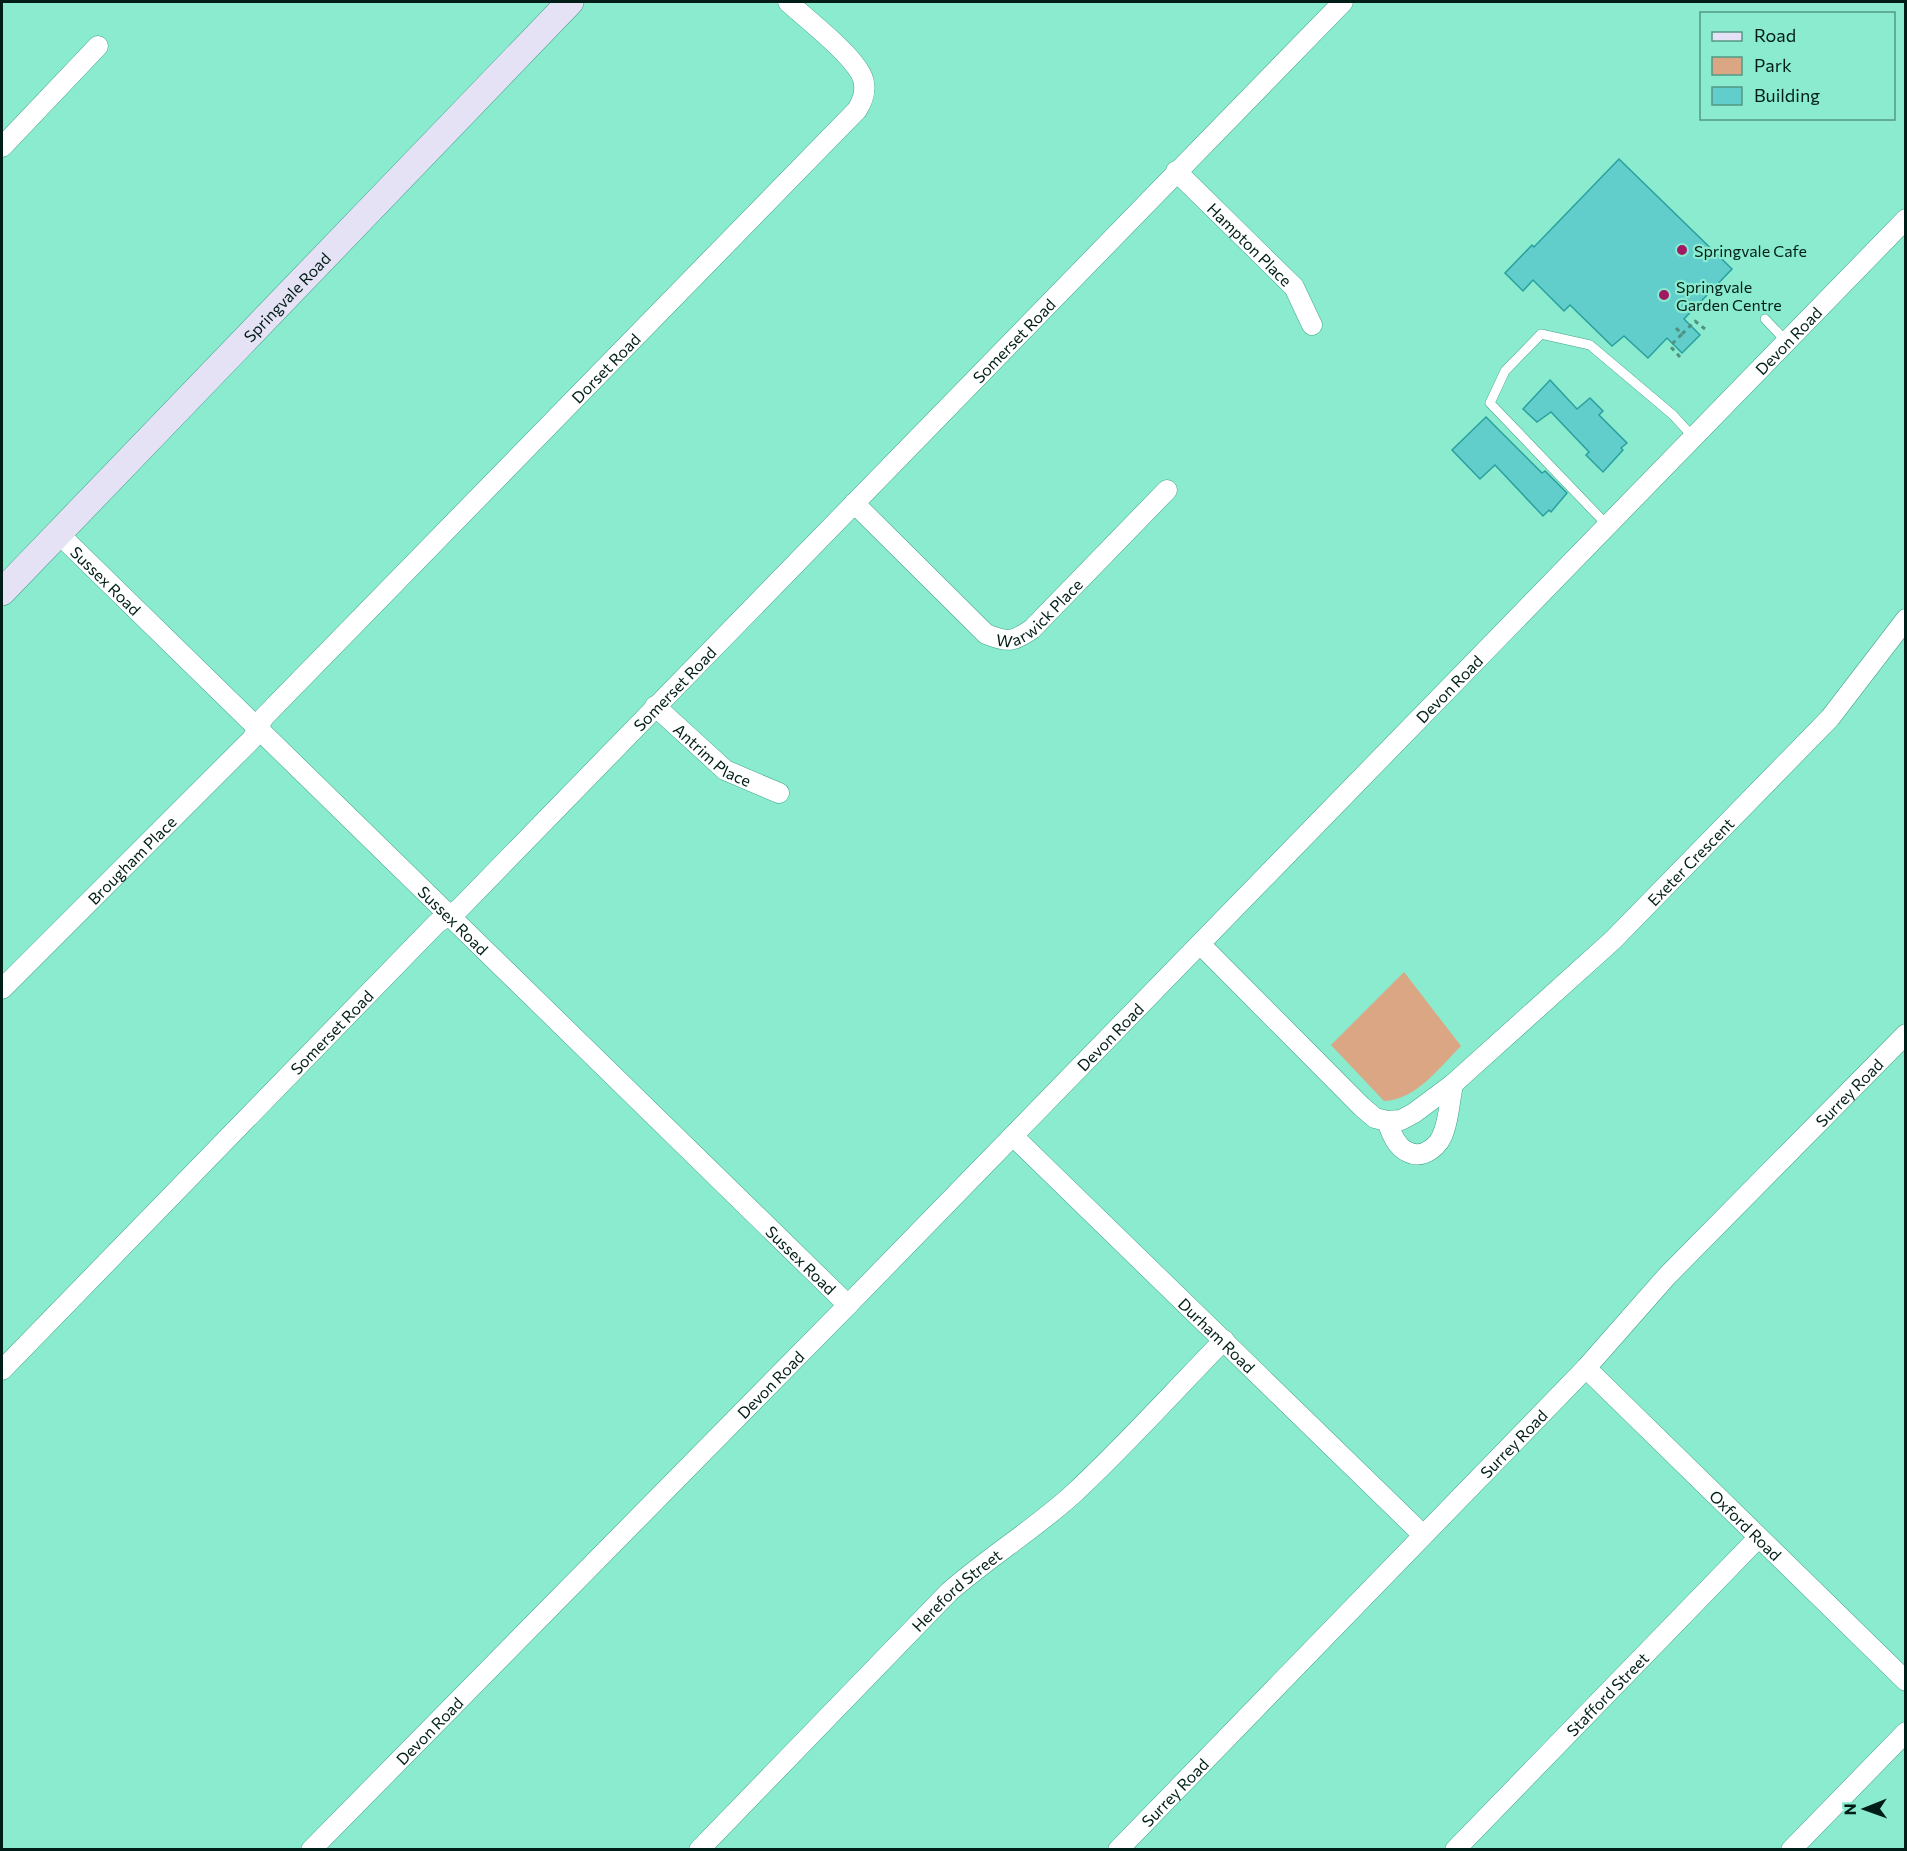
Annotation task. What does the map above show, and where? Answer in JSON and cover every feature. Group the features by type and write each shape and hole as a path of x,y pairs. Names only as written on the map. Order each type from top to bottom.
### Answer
{"street":[{"name":"Springvale Road","path":"2,591 570,2"},
{"name":"Dorset Road","path":"257,728 264,717 857,110 864,94 861,75 845,56 788,2"},
{"name":"Somerset Road","path":"2,1370 437,923 459,909 1343,2"},
{"path":"2,147 98,46"},
{"name":"Hampton Place","path":"1176,171 1294,287 1312,325"},
{"name":"Devon Road","path":"311,1850 848,1305 1905,219"},
{"name":"Warwick Place","path":"854,503 986,634 1001,640 1015,641 1032,629 1167,489"},
{"name":"Sussex Road","path":"59,534 848,1305"},
{"name":"Exeter Crescent","path":"1387,1121 1401,1120 1414,1113 1452,1084 1613,940 1830,718 1905,619"},
{"name":"Antrim Place","path":"655,706 726,770 779,793"},
{"name":"Brougham Place","path":"2,989 252,739 257,728"},
{"path":"1200,944 1362,1107 1375,1118 1387,1121 1395,1141 1408,1153 1424,1154 1436,1147 1444,1132 1452,1084"},
{"name":"Surrey Road","path":"1118,1850 1422,1534 1586,1368 1667,1276 1905,1034"},
{"name":"Durham Road","path":"1012,1136 1422,1534"},
{"name":"Hereford Street","path":"699,1850 949,1592 978,1566 1039,1524 1073,1494 1224,1340"},
{"name":"Oxford Road","path":"1586,1368 1905,1681"},
{"name":"Stafford Street","path":"1455,1850 1758,1538"},
{"path":"1791,1850 1905,1732"}],"lane":[{"path":"1765,319 1786,341"},
{"path":"1607,525 1490,403 1505,371 1526,349 1541,334 1590,345 1673,415 1693,437"}],"path":[{"path":"1680,357 1670,346 1695,321 1705,329"},
{"path":"1676,328 1682,334"}],"green space":[{"path":"1404,972 1461,1046 1417,1089 1396,1099 1384,1101 1331,1045"}],"building":[{"path":"1619,159 1732,269 1684,319 1700,335 1682,353 1667,338 1648,358 1624,336 1612,346 1570,305 1564,311 1533,280 1523,291 1505,273 1532,245 1534,247"},
{"path":"1550,380 1577,409 1590,398 1603,411 1599,415 1627,443 1603,472 1586,455 1589,452 1551,412 1537,422 1523,409"},
{"path":"1486,417 1542,473 1545,471 1567,493 1551,512 1549,510 1543,516 1495,465 1480,479 1452,450"}],"place":[{"name":"Springvale Cafe","path":"1682,250"},
{"name":"Springvale Garden Centre","path":"1664,295"}]}
